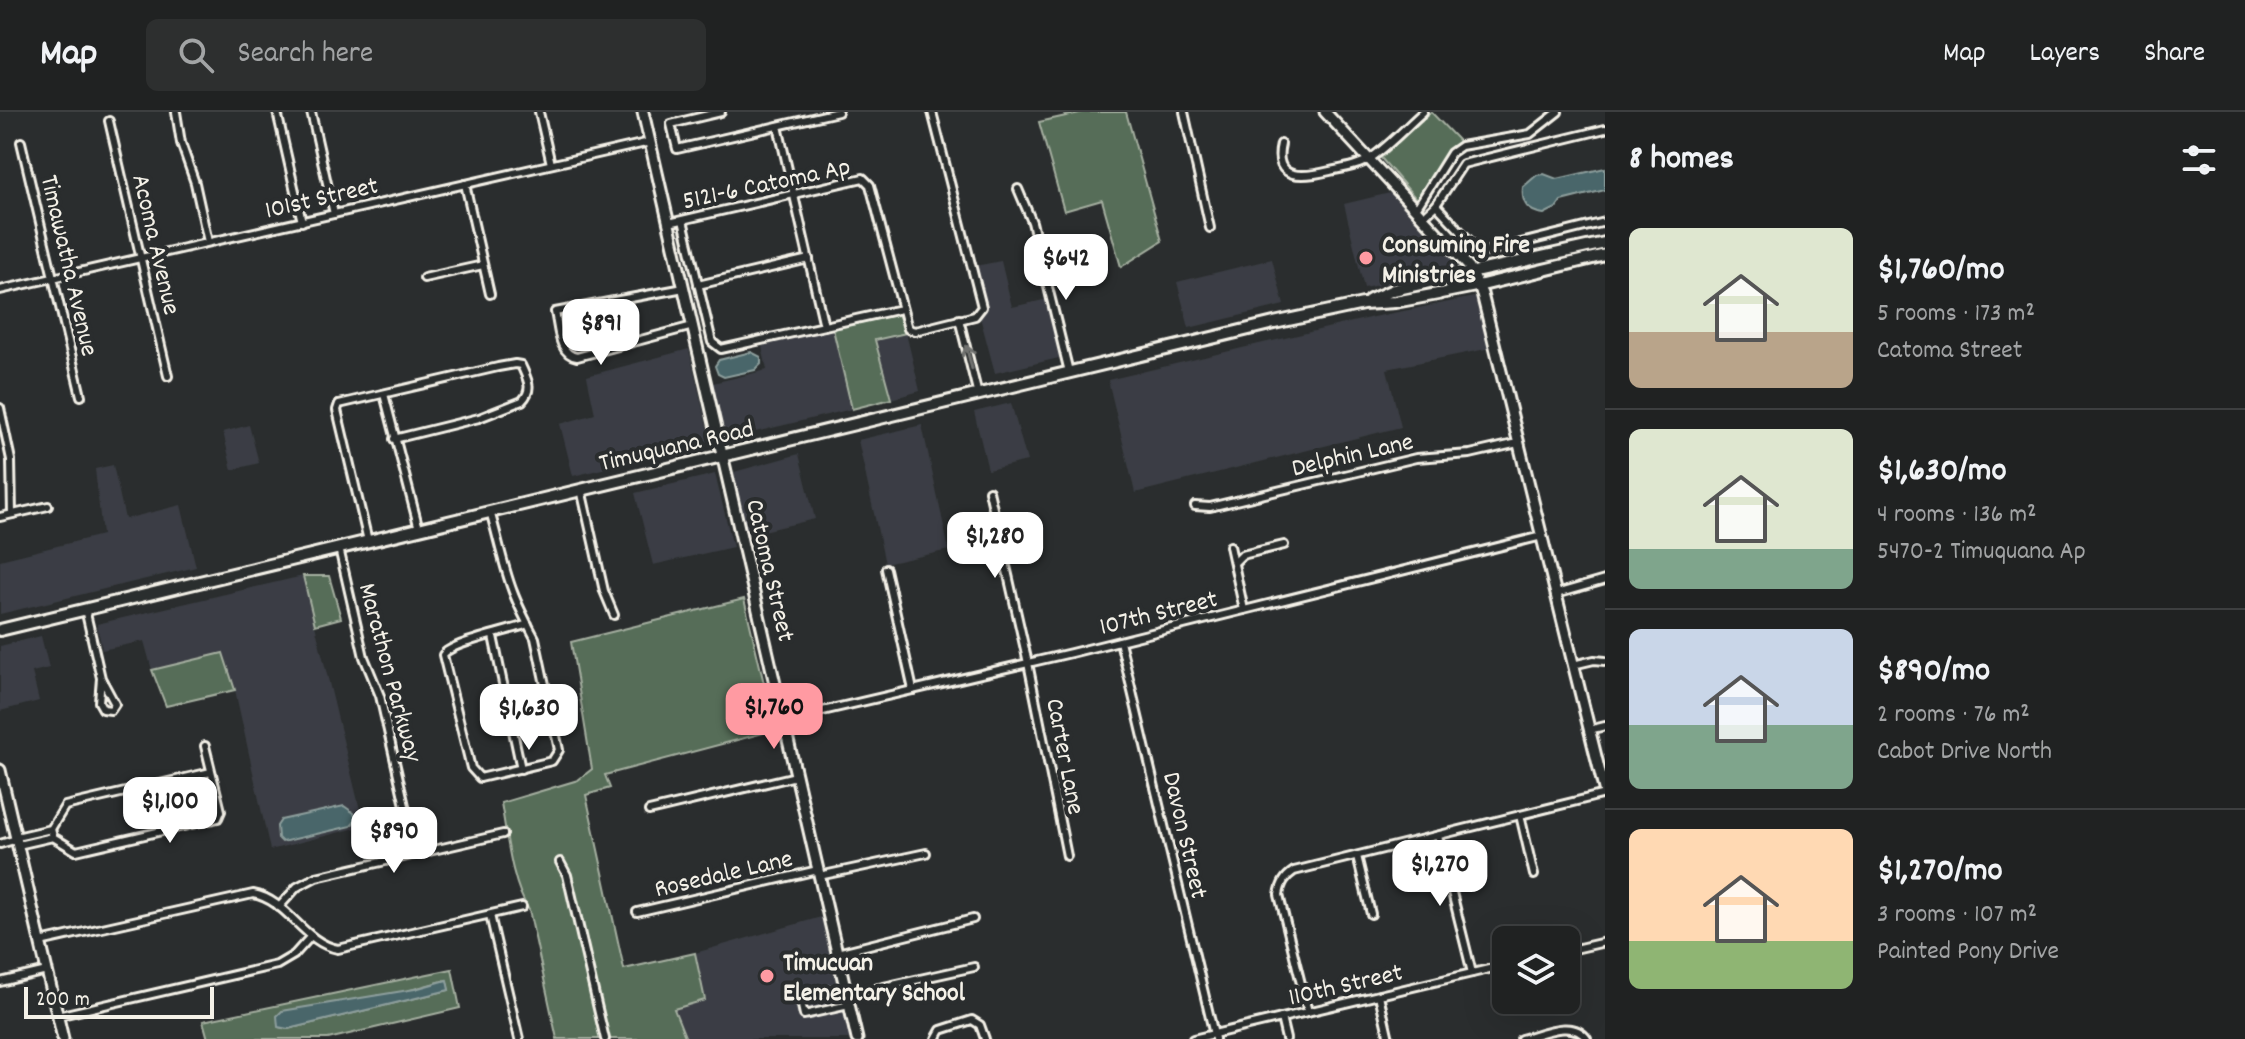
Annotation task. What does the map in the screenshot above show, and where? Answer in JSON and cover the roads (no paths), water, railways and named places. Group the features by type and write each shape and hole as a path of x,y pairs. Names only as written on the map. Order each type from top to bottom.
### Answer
{"main road":[{"name":"Timuquana Road","path":"1363,304 1393,290 1605,243"},
{"name":"Timuquana Road","path":"1478,286 1605,255"},
{"name":"Timuquana Road","path":"0,630 1069,372 1363,304 1438,294"}],"street":[{"path":"176,112 181,143 195,183 208,242"},
{"path":"277,112 302,222"},
{"path":"311,112 334,214"},
{"path":"539,112 551,164"},
{"name":"Catoma Street","path":"643,112 857,1039"},
{"name":"5121-6 Catoma Ap","path":"721,112 671,124 677,149 838,112"},
{"path":"793,112 794,122"},
{"path":"683,220 712,342 721,349 901,309 911,331 975,316 982,307 932,112"},
{"path":"1184,112 1210,228"},
{"path":"1308,1012 1280,900 1283,881 1294,871 1605,794 1482,294 1472,274 1325,112"},
{"path":"1281,144 1279,155 1283,167 1298,176 1319,174 1369,159 1423,112"},
{"path":"1419,213 1451,153 1461,146 1530,134 1558,112"},
{"name":"Acoma Avenue","path":"109,121 168,376"},
{"path":"778,126 824,326"},
{"path":"1419,213 1436,205 1463,164 1605,129"},
{"name":"Timawatha Avenue","path":"21,142 81,396"},
{"name":"101st Street","path":"0,290 650,142"},
{"name":"5121-6 Catoma Ap","path":"669,223 859,178 867,180 901,309"},
{"path":"465,184 490,294"},
{"path":"1018,189 1032,222 1069,372"},
{"path":"1436,205 1481,253 1605,222"},
{"path":"698,285 809,259"},
{"path":"424,278 483,265"},
{"name":"Timuquana Road","path":"1438,294 1478,286"},
{"path":"684,288 555,312 563,349 570,356 577,357 693,326"},
{"path":"959,319 978,395"},
{"path":"368,541 339,404 521,365 529,382 529,393 522,401 479,418 394,439"},
{"path":"384,394 419,529"},
{"path":"0,408 11,460 12,514"},
{"name":"Delphin Lane","path":"1195,506 1210,507 1416,458 1470,454 1518,443"},
{"path":"581,489 604,591 614,615"},
{"name":"Carter Lane","path":"989,491 1067,856"},
{"path":"0,517 48,506"},
{"path":"490,511 513,593 535,638 559,750 552,761 486,777 476,776 443,655 452,646 528,624"},
{"name":"107th Street","path":"784,720 1120,641 1542,536"},
{"path":"1234,563 1242,555 1284,545"},
{"path":"1230,546 1244,610"},
{"name":"Marathon Parkway","path":"339,547 364,657 380,696 416,854"},
{"path":"886,569 913,690"},
{"path":"1556,594 1605,580"},
{"path":"85,609 101,678 115,704 111,710 103,709 99,702 101,678"},
{"path":"493,636 521,769"},
{"name":"Davon Street","path":"1120,641 1214,1037"},
{"path":"1573,665 1605,661"},
{"path":"1589,730 1605,726"},
{"path":"0,844 52,833 76,851 218,818 221,811 205,746"},
{"path":"0,770 63,1039"},
{"path":"52,833 65,806 211,772"},
{"path":"649,811 796,776"},
{"path":"1520,815 1534,875"},
{"path":"279,907 297,887 316,877 503,834"},
{"path":"1438,836 1472,973"},
{"name":"Rosedale Lane","path":"637,912 926,853"},
{"path":"1357,856 1371,914"},
{"path":"560,862 567,875 605,1039"},
{"path":"40,942 245,894 261,895 328,947 350,948 522,907"},
{"path":"490,915 519,1039"},
{"path":"837,953 973,919"},
{"path":"57,1016 277,965 294,955 311,936"},
{"path":"1580,948 1605,942"},
{"path":"847,996 800,997 804,1015 847,996 974,967"},
{"name":"110th Street","path":"1193,1039 1214,1037 1492,968"},
{"path":"0,982 47,971"},
{"path":"1379,995 1389,1039"},
{"path":"1281,1018 1286,1039"},
{"path":"936,1039 941,1030 972,1020 980,1025 985,1039"},
{"path":"1521,1039 1569,1028 1576,1029 1587,1039"}],"water":[{"path":"1605,168 1605,190 1561,201 1556,208 1544,214 1530,209 1525,202 1523,187 1537,175 1557,179"},
{"path":"751,352 761,357 761,364 755,370 724,377 718,374 715,366 719,360"},
{"path":"344,806 354,813 356,820 351,826 282,842 278,838 277,826 281,820"},
{"path":"447,980 449,990 288,1029 278,1027 277,1016 282,1011 415,989"}],"place":[{"name":"Consuming Fire Ministries","path":"1366,258"},
{"name":"Timucuan Elementary School","path":"767,976"}]}
